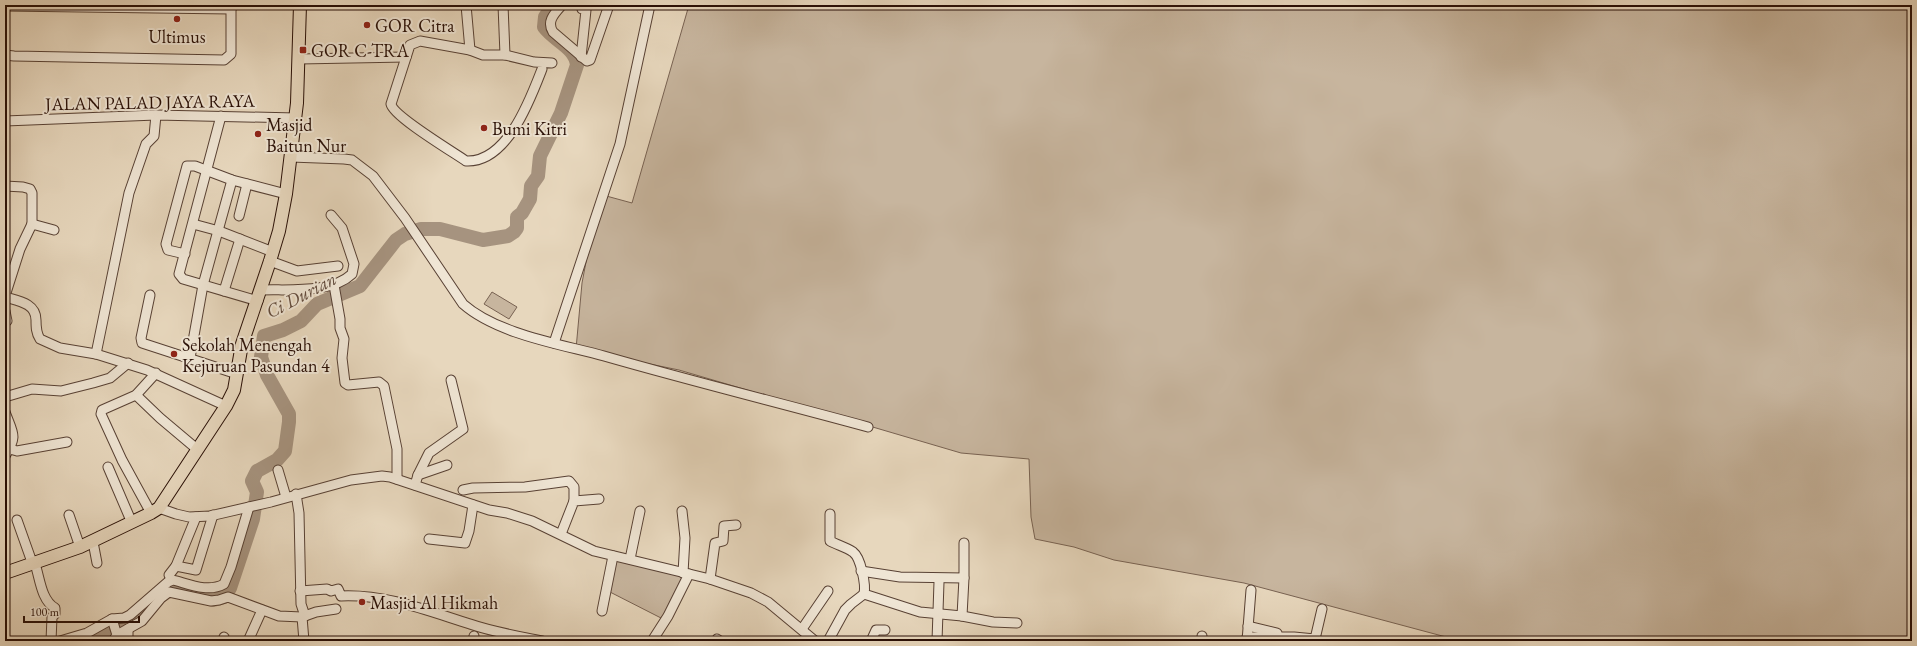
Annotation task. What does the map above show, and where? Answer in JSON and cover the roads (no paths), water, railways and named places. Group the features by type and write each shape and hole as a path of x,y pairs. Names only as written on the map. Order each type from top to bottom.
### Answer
{"main road":[{"path":"5,573 80,548 155,511 198,450 226,406 234,390 242,344 260,295 272,256 286,194 296,118 300,5"}],"street":[{"path":"466,5 470,50"},
{"path":"503,5 505,55"},
{"path":"562,5 550,20 550,28 587,61 590,60 609,5"},
{"path":"581,57 586,10 582,9 582,5"},
{"path":"554,343 620,144 650,5"},
{"path":"5,6 231,7 231,54 224,60 5,55"},
{"path":"542,68 531,98 507,138 490,154 481,159 466,161 403,118 391,108 410,45 420,41 470,50 483,55 505,55 534,62 552,63"},
{"path":"299,59 406,57"},
{"path":"96,354 129,193 146,144 154,136 156,115"},
{"name":"JALAN PALAD JAYA RAYA","path":"5,121 156,115 296,118"},
{"path":"221,116 208,172 185,254 180,277 182,279 224,291 260,295 334,287 352,274 354,264 342,228 331,215"},
{"path":"291,157 344,158 352,160 373,176 405,218 463,304 470,310 519,334 868,427"},
{"path":"185,254 168,250 166,244 185,168 190,165 232,180 286,194"},
{"path":"190,358 203,285 232,180"},
{"path":"239,216 247,184"},
{"path":"5,186 23,187 30,189 32,193 32,224 20,249 5,296 29,305 32,308 36,315 36,328 40,339 60,348 96,354 156,373 226,406"},
{"path":"32,224 54,230"},
{"path":"193,224 219,231 240,239 297,271 338,266"},
{"path":"224,291 240,239"},
{"path":"334,287 340,328 344,338 342,358 345,383 348,385 379,382 384,386 397,449 397,479"},
{"path":"150,295 141,338 142,343 237,374"},
{"path":"5,311 7,321"},
{"path":"5,397 32,388 61,391 93,384 110,378 128,364"},
{"path":"156,373 136,395 102,410 101,414 122,460 155,511 196,517 214,515 367,477 382,476 397,479 473,505 532,521 561,534 577,544 613,556 686,573 761,598 803,634 816,641"},
{"path":"415,485 428,453 463,429 451,380"},
{"path":"136,395 160,418 198,450"},
{"path":"5,412 14,436 14,442 7,453"},
{"path":"7,453 67,442"},
{"path":"418,475 447,465"},
{"path":"108,467 132,523"},
{"path":"278,470 286,497"},
{"path":"463,490 473,488 525,487 569,481 574,487 574,501 561,534"},
{"path":"296,494 299,513 300,604 303,616 304,641"},
{"path":"574,501 599,499"},
{"path":"429,539 465,543 469,531 473,505"},
{"path":"114,630 124,618 130,615 163,584 173,580 207,589 215,588 224,584 251,506"},
{"path":"630,559 640,511"},
{"path":"652,641 671,610 686,573 685,538 682,511"},
{"path":"828,641 845,610 864,594 865,586 855,553 830,541 830,514"},
{"path":"69,515 80,548"},
{"path":"176,566 196,570 214,515"},
{"path":"169,575 176,566 196,517"},
{"path":"17,520 34,564 42,592 51,606 55,608 56,612 52,616 51,641"},
{"path":"710,580 715,543 723,541 724,526 736,525"},
{"path":"93,542 97,563"},
{"path":"962,616 964,543"},
{"path":"602,611 613,556"},
{"path":"861,570 900,577 964,578"},
{"path":"937,641 939,582"},
{"path":"300,591 327,589 331,591 338,589 341,596 366,595 411,605 491,630 542,641"},
{"path":"1251,590 1247,639 1294,637 1315,639 1322,609"},
{"path":"60,641 87,633 128,629 142,621 160,598 169,592 211,601 228,597 279,616 303,616 336,609"},
{"path":"803,634 828,592"},
{"path":"864,594 920,612 962,616 993,622 1017,623"},
{"path":"248,641 262,610"},
{"path":"1248,626 1294,637"},
{"path":"128,629 128,641"},
{"path":"871,641 876,630 885,630"}],"waterway":[{"name":"Ci Durian","path":"93,641 133,622 163,592 174,586 213,600 224,597 230,588 253,519 257,492 252,481 257,471 277,460 285,451 289,422 289,414 267,375 261,357 264,336 283,330 301,321 317,304 360,286 396,240 405,234 421,229 440,229 483,240 508,236 517,228 517,217 522,213 530,199 531,186 538,176 540,156 561,113 577,65 572,53 544,27 545,17 553,5"}],"place":[{"name":"Ultimus","path":"177,19"},
{"name":"GOR Citra","path":"367,25"},
{"name":"GOR C-TRA","path":"303,50"},
{"name":"Bumi Kitri","path":"484,128"},
{"name":"Masjid Baitun Nur","path":"258,134"},
{"name":"Sekolah Menengah Kejuruan Pasundan 4","path":"174,354"},
{"name":"Masjid Al Hikmah","path":"362,602"}]}
